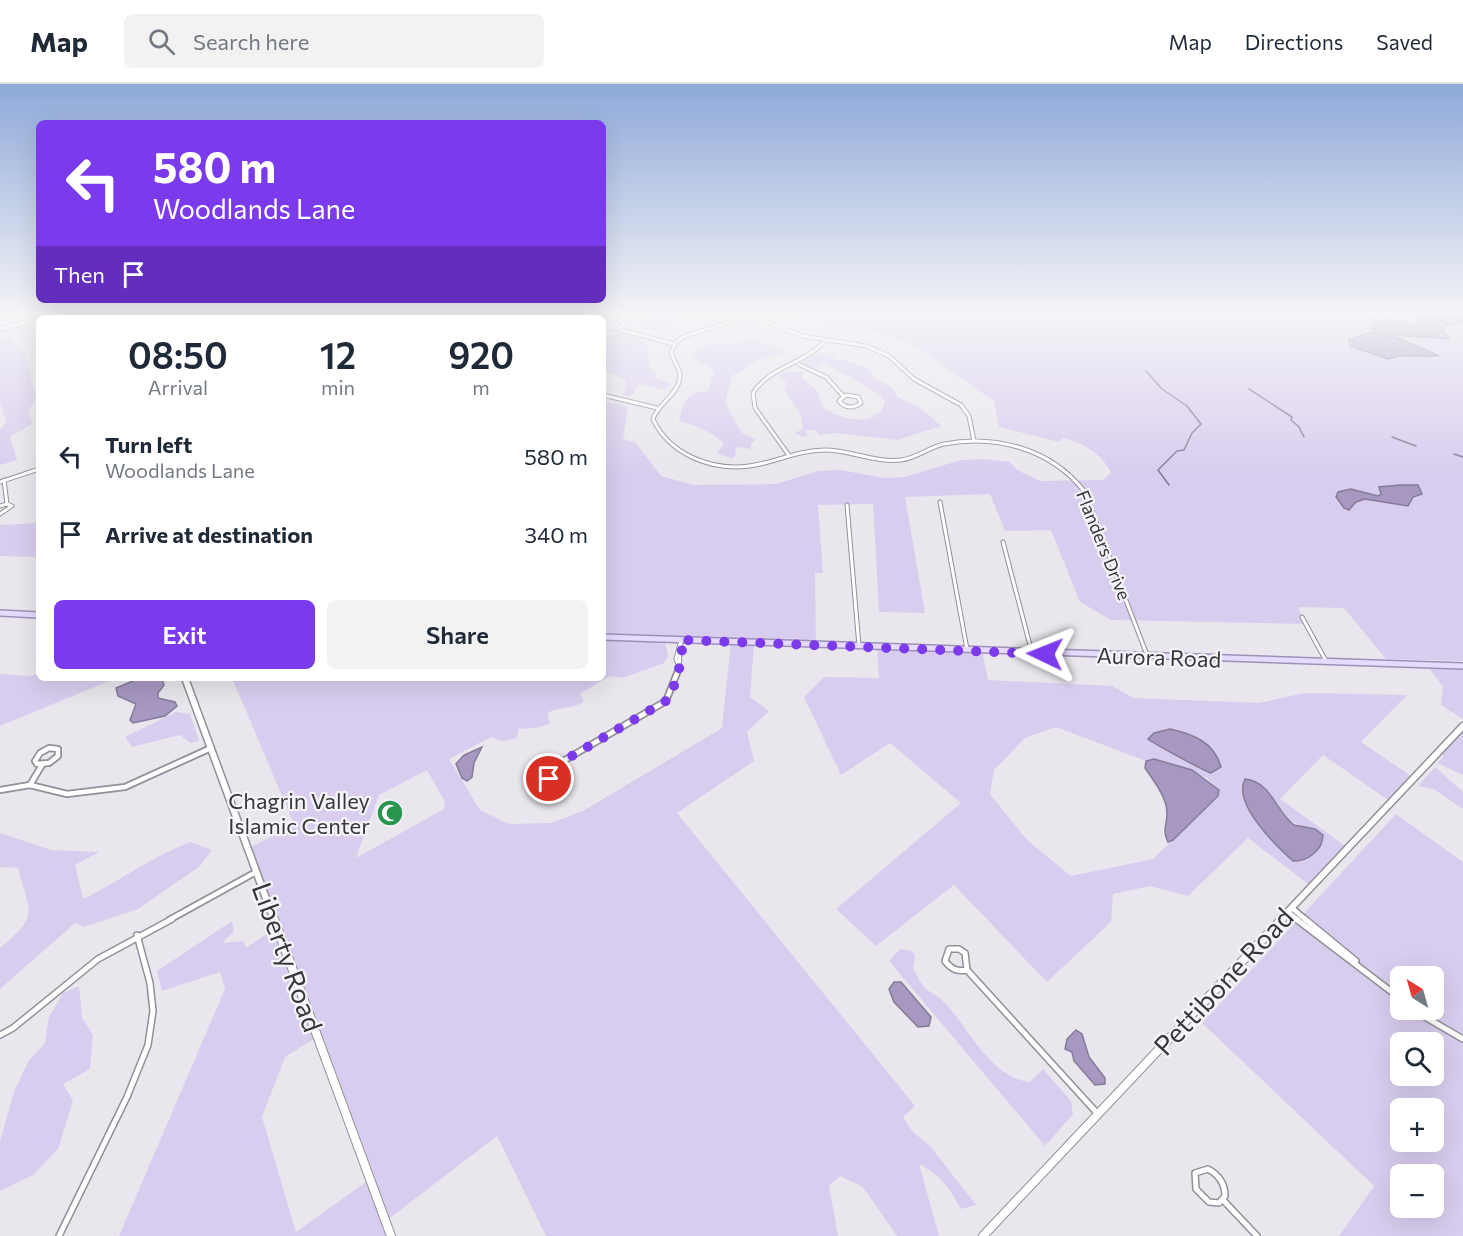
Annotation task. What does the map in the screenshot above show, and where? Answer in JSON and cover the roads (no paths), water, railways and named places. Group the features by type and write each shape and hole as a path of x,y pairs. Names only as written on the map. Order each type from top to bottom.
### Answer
{"main road":[{"path":"0,613 36,615"},
{"name":"Aurora Road","path":"606,637 1463,666"}],"street":[{"path":"606,396 657,408 673,393 679,383 678,366"},
{"path":"788,454 754,407 753,395 758,384 765,378 794,366"},
{"path":"802,366 828,379 843,396 855,396 861,403 855,407 845,406 839,401 843,396"},
{"path":"899,366 919,382 956,401 967,413 974,441"},
{"name":"Flanders Drive","path":"657,408 653,419 656,427 672,446 690,456 738,467 754,465 788,454 833,450 899,460 911,458 945,444 974,441 1033,452 1058,465 1078,482 1147,656"},
{"path":"0,514 11,509 11,505 7,504 2,481 36,470"},
{"path":"940,502 967,650"},
{"path":"0,506 7,504"},
{"path":"847,505 859,646"},
{"path":"1003,543 1032,653"},
{"path":"1302,616 1326,661"},
{"path":"553,767 554,772 549,779 537,780 534,776 534,770 541,764 553,767 658,708 672,694 683,647 681,640"},
{"name":"Liberty Road","path":"186,681 391,1236"},
{"name":"Pettibone Road","path":"983,1236 1463,726"},
{"path":"30,785 42,765 55,759 58,749 49,748 40,753 35,761 42,765"},
{"path":"0,790 30,785 67,794 124,787 211,748"},
{"path":"0,1035 13,1028 98,959 137,935 256,872"},
{"path":"1290,910 1390,990"},
{"path":"59,1236 127,1097 148,1045 153,1011 150,983 137,935"},
{"path":"959,948 966,952 969,958 967,970 958,972 949,967 945,961 949,949 959,948"},
{"path":"967,970 1098,1115"},
{"path":"1430,1020 1463,1039"},
{"path":"1198,1170 1213,1171 1222,1180 1226,1191 1223,1200 1215,1204 1199,1194 1194,1178 1198,1170"},
{"path":"1223,1200 1257,1236"}],"waterway":[{"path":"1146,371 1162,389 1187,406 1201,424 1192,433 1184,450 1177,451 1158,470 1169,485"},
{"path":"1249,389 1292,417 1291,420 1299,427 1304,437"},
{"path":"1392,437 1416,446"},
{"path":"1454,454 1463,457"}],"place":[{"name":"Chagrin Valley Islamic Center","path":"390,813"}]}
